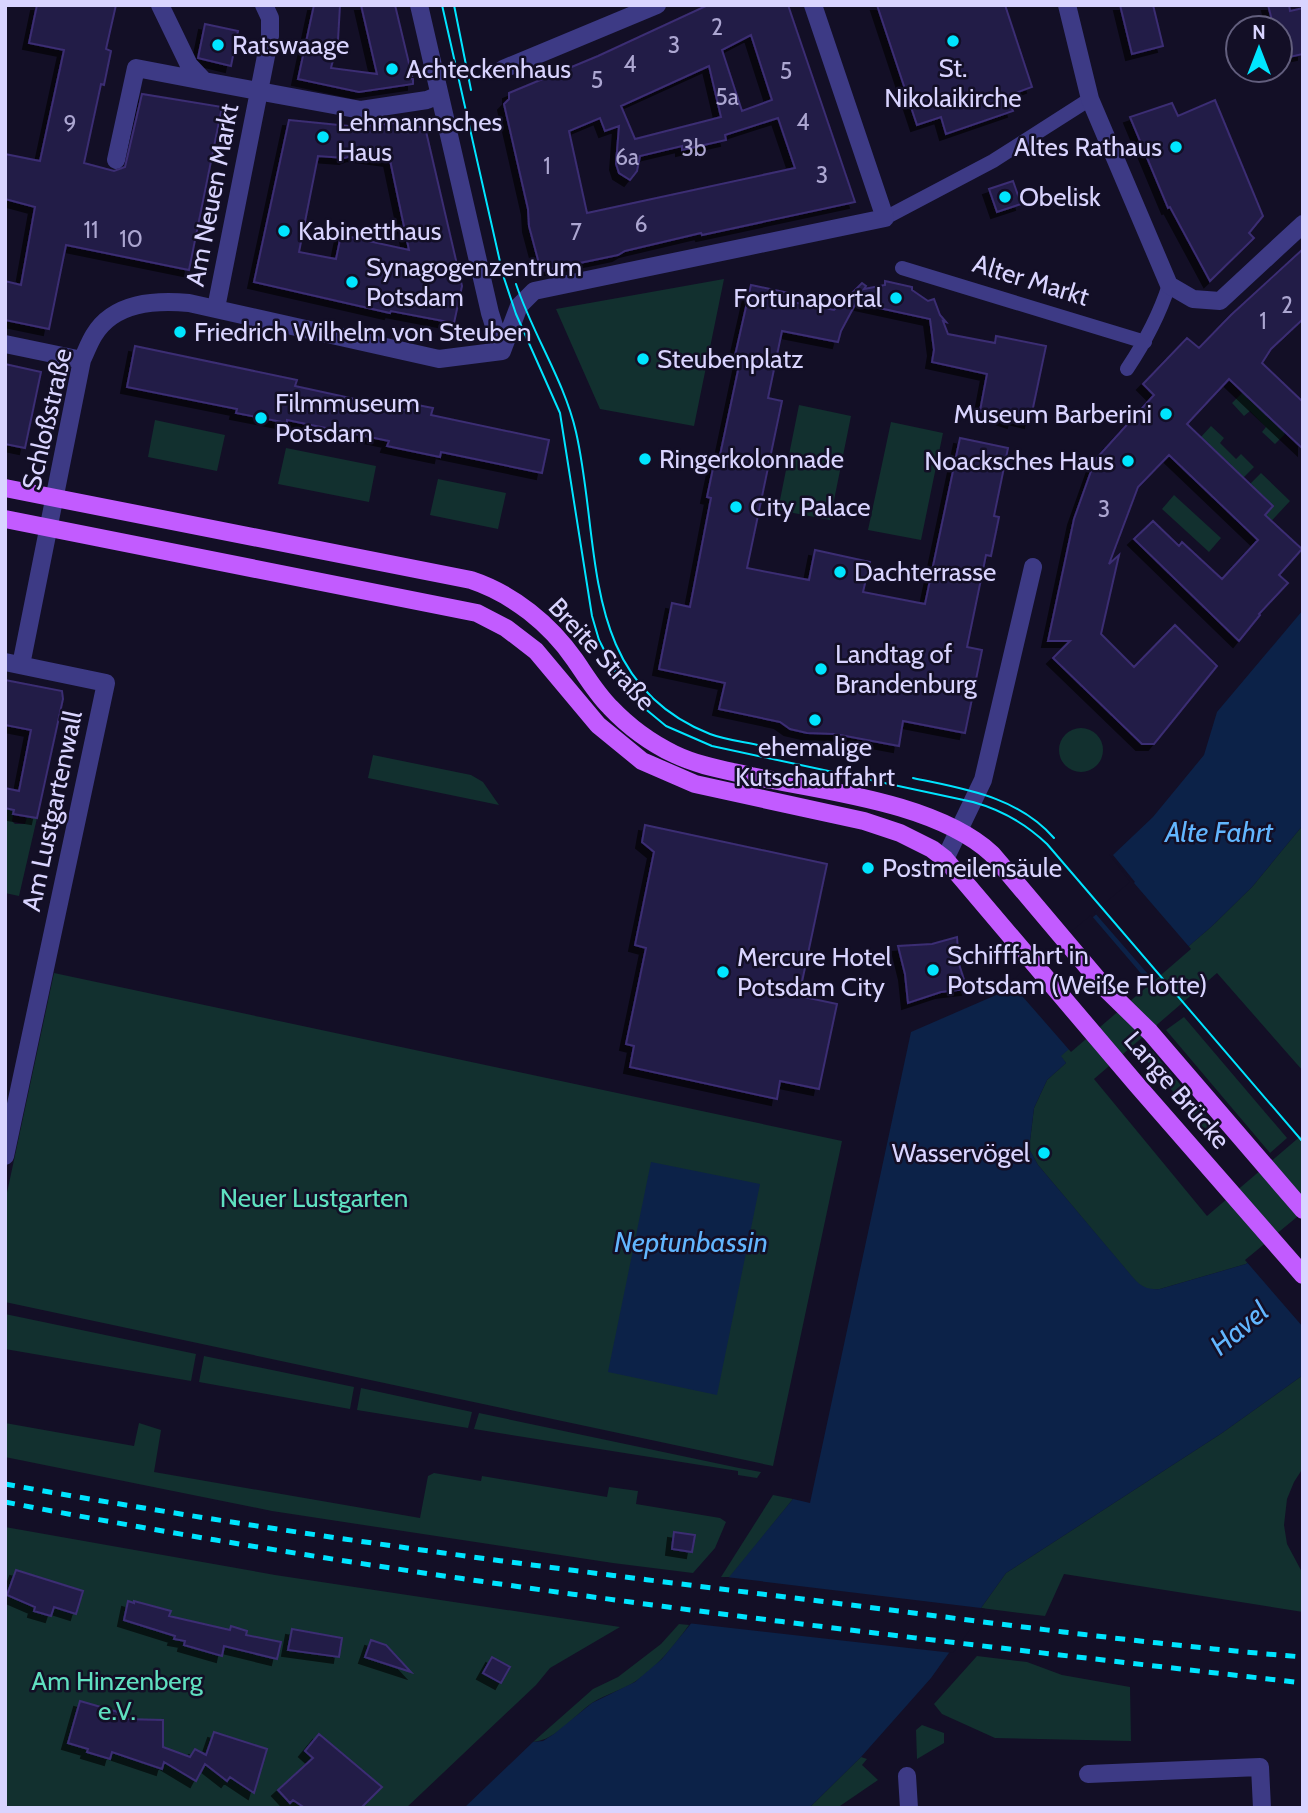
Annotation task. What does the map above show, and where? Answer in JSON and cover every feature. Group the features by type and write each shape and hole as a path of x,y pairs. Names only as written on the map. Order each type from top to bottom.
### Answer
{"main road":[{"name":"Breite Straße","path":"5,488 486,585 501,592 534,616 563,645 596,692 622,720 670,752 706,766 912,810 982,844 1042,913"},
{"name":"Breite Straße","path":"5,519 477,613 506,628 536,651 598,725 642,761 695,784 882,826 919,840 945,859 1012,938"},
{"name":"Lange Brücke","path":"1042,913 1106,989 1150,1032 1303,1210"},
{"name":"Lange Brücke","path":"1012,938 1231,1195 1303,1275"}],"street":[{"name":"Am Neuen Markt","path":"160,5 189,65 204,81"},
{"name":"Am Neuen Markt","path":"216,308 271,27 264,5"},
{"path":"419,5 490,313 502,351"},
{"path":"503,69 657,5"},
{"path":"813,5 885,218"},
{"path":"1067,5 1090,99 1169,285 1193,299 1220,301 1303,224"},
{"name":"Am Neuen Markt","path":"116,160 136,68 259,92"},
{"path":"259,92 361,110 427,100 439,95"},
{"path":"502,351 519,306 534,291 885,218 993,161 1090,99"},
{"name":"Alter Markt","path":"902,268 1145,342"},
{"path":"1127,369 1161,312 1169,285"},
{"name":"Schloßstraße","path":"13,664 50,527 82,360 95,333 117,313 138,304 160,300 216,308 439,359 502,351"},
{"path":"5,344 82,360"},
{"path":"945,859 960,832 987,768 1033,567"},
{"name":"Am Lustgartenwall","path":"5,1156 106,683 13,664"},
{"path":"1088,1774 1260,1767 1262,1808"},
{"path":"907,1776 909,1808"}],"green space":[{"name":"Steubenplatz","path":"724,279 694,426 600,409 556,309"},
{"path":"1243,392 1286,433 1275,444 1262,432 1266,427 1250,411 1244,416 1232,403"},
{"path":"799,405 851,416 830,520 778,510"},
{"path":"155,420 225,435 217,471 148,457"},
{"path":"891,422 943,433 921,540 868,530"},
{"path":"1211,426 1224,438 1220,443 1236,459 1241,454 1254,467 1243,478 1200,438"},
{"path":"286,448 376,466 369,502 278,484"},
{"path":"1261,473 1290,501 1262,531 1255,525 1273,506 1250,484"},
{"path":"438,479 506,493 498,529 430,515"},
{"path":"1174,495 1221,538 1209,552 1162,509"},
{"path":"1081,728 1090,729 1097,734 1102,741 1102,759 1097,766 1090,771 1081,772 1072,771 1065,766 1060,759 1059,750 1060,741 1065,734 1072,729"},
{"path":"373,755 471,775 483,782 499,805 368,778"},
{"path":"5,804 8,804 8,809 14,810 12,821 15,824 25,824 27,817 37,818 19,896 5,893"},
{"path":"1303,825 1303,1071 1217,973 1094,1079 1207,1216 1303,1134 1303,1216 1246,1264 1149,1290 1138,1284 1038,1165 1029,1149 1034,1108 1047,1080 1066,1063 1060,1056 1211,927 1252,887"},
{"name":"Neuer Lustgarten","path":"54,973 842,1141 773,1466 5,1302 5,1202"},
{"path":"1184,1017 1287,1138 1270,1153 1166,1030"},
{"path":"1141,1044 1153,1052 1215,1126 1211,1133 1207,1132 1143,1056 1134,1051"},
{"path":"5,1314 196,1354 191,1381 5,1349"},
{"path":"204,1356 354,1387 350,1409 199,1382"},
{"path":"1303,1375 1303,1468 1287,1499 1284,1525 1287,1544 1303,1574 1303,1612 1064,1574 1045,1616 981,1608 1006,1573 1222,1433"},
{"path":"361,1388 472,1412 468,1428 357,1410"},
{"path":"479,1413 761,1472 757,1478 738,1475 738,1471 474,1429"},
{"path":"5,1423 134,1446 139,1423 161,1430 154,1472 420,1518 428,1476 434,1473 481,1481 482,1476 607,1497 609,1487 638,1491 636,1504 720,1518 726,1522 715,1548 693,1573 613,1563 272,1511 5,1457"},
{"path":"773,1495 793,1499 730,1577 721,1577"},
{"name":"Am Hinzenberg e.V.","path":"5,1527 275,1575 620,1627 550,1668 536,1685 406,1808 5,1808"},
{"path":"679,1624 689,1625 665,1655 644,1675 592,1703 550,1736 533,1742 593,1689 618,1677 661,1644"},
{"path":"977,1656 1027,1662 1062,1675 1130,1687 1131,1741 995,1738 942,1714 934,1704"},
{"path":"922,1725 944,1733 944,1743 917,1759 916,1730"},
{"path":"861,1757 867,1759 862,1765 878,1780 837,1808 809,1808"}],"water":[{"path":"1303,610 1303,825 1252,887 1211,927 1061,1056 1066,1063 1047,1080 1034,1108 1029,1149 1038,1165 1133,1277 1148,1288 1160,1289 1246,1264 1303,1216 1303,1375 1222,1433 1006,1573 931,1678 861,1757 809,1808 464,1808 533,1742 543,1741 592,1703 635,1682 662,1659 793,1499 810,1503 911,1032 1003,992 1135,882 1113,855 1153,817 1204,755 1217,712"},
{"name":"Neptunbassin","path":"651,1162 760,1184 717,1395 608,1372"}],"pier":[{"path":"1109,854 1191,949 1154,981 1094,912 1130,882"},
{"path":"1091,915 1150,984 1071,1052 1010,982"},
{"path":"1303,1212 1303,1327 1245,1260"},
{"path":"726,1577 985,1609 953,1653 687,1623"}],"building":[{"path":"37,5 116,5 106,49 111,51 84,163 114,171 125,167 142,94 222,107 189,270 66,245 49,329 5,320 5,281 21,285 35,207 5,199 5,154 40,161 64,50 29,43"},
{"path":"314,5 340,5 338,40 331,68 377,74 361,5 395,5 412,76 406,78 413,79 413,84 359,92 298,79"},
{"path":"708,5 788,5 855,202 702,235 701,233 618,255 541,271 504,104 509,99 509,93 598,56","holes":["751,35 772,100 742,111 722,50","709,66 721,117 635,139 621,106","600,118 605,131 619,126 616,164 619,173 630,180 637,171 640,156 682,146 682,150 726,140 725,135 778,118 795,168 587,213 569,131"]},
{"name":"St. Nikolaikirche","path":"877,5 1005,5 1032,87 1007,96 1013,111 946,134 941,117 917,125"},
{"path":"1120,5 1153,5 1163,46 1132,54"},
{"path":"1268,5 1289,5 1290,11 1303,8 1303,54 1294,56 1294,14 1270,14"},
{"name":"Ratswaage","path":"205,24 238,31 231,66 198,58"},
{"path":"1215,100 1263,216 1249,233 1254,238 1210,281 1170,207 1168,208 1130,117 1172,103 1178,116"},
{"path":"289,120 359,127 415,121 418,127 425,127 462,286 454,323 391,311 390,313 254,282","holes":["353,155 390,160 409,250 341,235 336,259 299,252 318,156 345,158"]},
{"path":"1013,181 1021,204 997,212 989,189"},
{"path":"1303,249 1303,319 1271,349 1262,363 1303,402 1303,449 1229,379 1187,424 1273,506 1265,515 1302,549 1279,575 1288,583 1259,614 1239,641 1134,539 1153,521 1179,546 1182,542 1222,579 1258,540 1169,455 1138,487 1109,564 1119,555 1101,634 1134,667 1175,625 1217,666 1154,744 1142,744 1053,658 1070,641 1048,641 1074,519 1095,460 1154,395 1143,384 1187,338 1199,348"},
{"name":"City Palace","path":"885,281 912,287 912,290 928,301 934,299 946,322 943,321 948,334 995,343 996,336 1046,346 1030,422 1014,418 1013,422 980,411 987,374 932,362 934,350 930,319 856,303 838,342 782,331 768,398 782,401 747,568 809,580 815,550 870,562 863,592 925,604 960,438 1008,448 994,516 999,517 991,556 986,555 967,647 982,650 965,733 903,721 899,746 835,734 807,733 790,729 780,722 719,709 725,683 659,669 672,603 690,607 711,498 707,497 715,459 719,460 740,361 734,360 751,285 789,293 787,301 834,310 844,300 838,299 850,295 862,283 866,286 864,289 885,285"},
{"path":"135,346 297,380 295,386 410,411 412,404 433,408 431,415 549,440 542,473 441,452 440,457 387,446 389,441 287,420 287,423 236,413 237,409 127,387"},
{"path":"5,364 41,372 25,448 5,444"},
{"path":"5,680 62,691 63,699 37,818 13,814 14,810 5,808 5,788 19,791 31,730 5,725"},
{"name":"Mercure Hotel Potsdam City","path":"645,825 827,864 799,996 837,1004 819,1089 780,1081 777,1099 630,1067 634,1046 626,1044 646,948 635,945 654,852 642,842"},
{"name":"Schifffahrt in Potsdam (Weiße Flotte)","path":"957,937 959,964 967,989 941,992 908,1003 898,946 932,944"},
{"path":"674,1532 695,1535 692,1552 672,1549"},
{"path":"16,1570 83,1591 76,1614 54,1607 51,1616 34,1611 35,1607 7,1595"},
{"path":"128,1601 171,1611 169,1616 230,1630 231,1626 247,1631 246,1635 281,1642 277,1659 224,1646 222,1656 184,1645 185,1641 174,1639 175,1636 124,1620"},
{"path":"292,1629 342,1638 339,1657 288,1650"},
{"path":"371,1640 386,1645 411,1672 365,1657"},
{"path":"492,1657 510,1667 501,1683 483,1673"},
{"path":"80,1701 125,1714 124,1719 163,1720 163,1747 190,1757 195,1749 206,1755 214,1732 267,1749 254,1793 230,1777 227,1781 205,1764 196,1781 164,1762 162,1769 112,1752 110,1759 68,1743"},
{"path":"319,1734 382,1787 361,1808 305,1808 293,1800 290,1803 278,1790 313,1758 305,1751"}],"tram line":[{"path":"442,5 503,275 516,314 560,413 592,616 599,640 619,679 637,702 666,726 712,746 973,802 994,809 1031,830 1047,844 1303,1142"},
{"path":"454,5 471,90"},
{"path":"516,284 571,413 584,476 603,606 616,646 637,681 667,711 710,734 762,746"},
{"path":"913,778 989,796 1007,803 1024,812 1054,838"}],"railway":[{"path":"5,1484 309,1534 513,1562 1061,1632 1303,1657"},
{"path":"5,1502 166,1532 490,1583 815,1626 1303,1683"}],"place":[{"name":"St. Nikolaikirche","path":"953,41"},
{"name":"Ratswaage","path":"218,45"},
{"name":"Achteckenhaus","path":"392,69"},
{"name":"Lehmannsches Haus","path":"323,137"},
{"name":"Altes Rathaus","path":"1176,147"},
{"name":"Obelisk","path":"1005,197"},
{"name":"Kabinetthaus","path":"284,231"},
{"name":"Synagogenzentrum Potsdam","path":"352,282"},
{"name":"Fortunaportal","path":"896,298"},
{"name":"Friedrich Wilhelm von Steuben","path":"180,332"},
{"name":"Steubenplatz","path":"643,359"},
{"name":"Museum Barberini","path":"1166,414"},
{"name":"Filmmuseum Potsdam","path":"261,418"},
{"name":"Ringerkolonnade","path":"645,459"},
{"name":"Noacksches Haus","path":"1128,461"},
{"name":"City Palace","path":"736,507"},
{"name":"Dachterrasse","path":"840,572"},
{"name":"Landtag of Brandenburg","path":"821,669"},
{"name":"ehemalige Kutschauffahrt","path":"815,720"},
{"name":"Postmeilensäule","path":"868,868"},
{"name":"Schifffahrt in Potsdam (Weiße Flotte)","path":"933,970"},
{"name":"Mercure Hotel Potsdam City","path":"723,972"},
{"name":"Wasservögel","path":"1044,1153"}],"water label":[{"name":"Alte Fahrt","path":"1219,832"},
{"name":"Havel","path":"1239,1328"}]}
